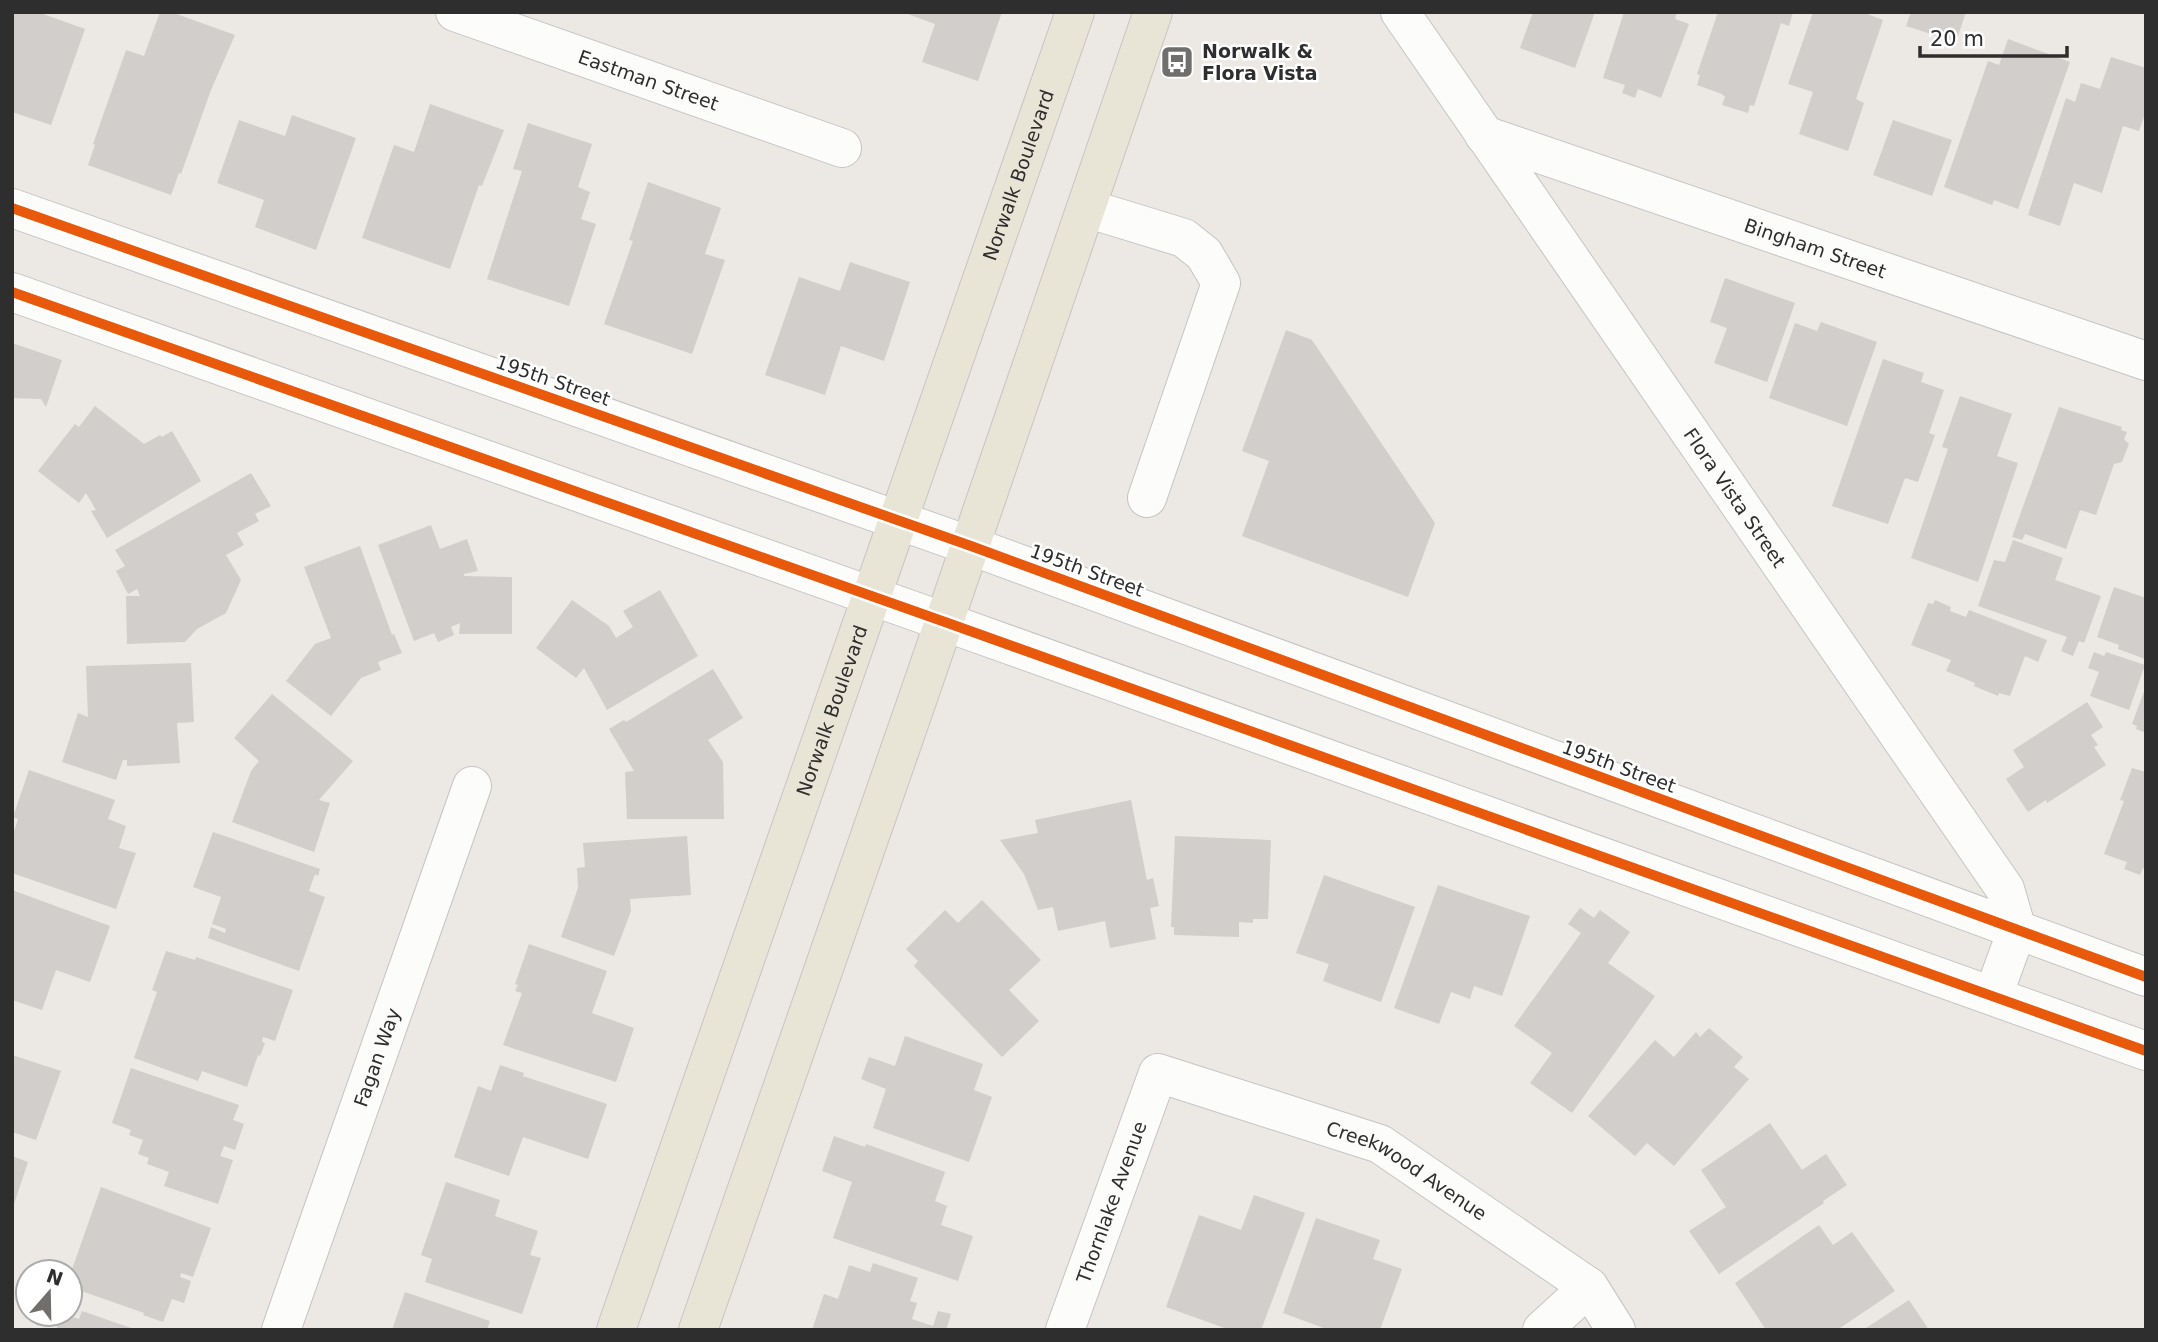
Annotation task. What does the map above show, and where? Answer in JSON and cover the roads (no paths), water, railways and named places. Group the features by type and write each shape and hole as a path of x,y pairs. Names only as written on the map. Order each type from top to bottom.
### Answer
{"main road":[{"name":"Norwalk Boulevard","path":"616,1330 1075,12"},
{"path":"698,1330 1153,12"}],"street":[{"name":"Eastman Street","path":"455,12 553,29 842,148"},
{"name":"Flora Vista Street","path":"1400,12 2005,889 2017,930"},
{"name":"Bingham Street","path":"1485,135 2146,361"},
{"name":"195th Street","path":"12,208 971,545 2146,977"},
{"path":"1086,208 1184,238 1204,254 1221,283 1147,498"},
{"path":"12,292 2146,1051"},
{"name":"Fagan Way","path":"281,1330 472,786"},
{"path":"1993,996 2017,930"},
{"name":"Creekwood Avenue","path":"1158,1073 1380,1144 1589,1287 1616,1330"},
{"name":"Thornlake Avenue","path":"1065,1330 1158,1073"},
{"path":"1542,1330 1589,1287"}],"place":[{"name":"Norwalk & Flora Vista","path":"1177,62"}]}
